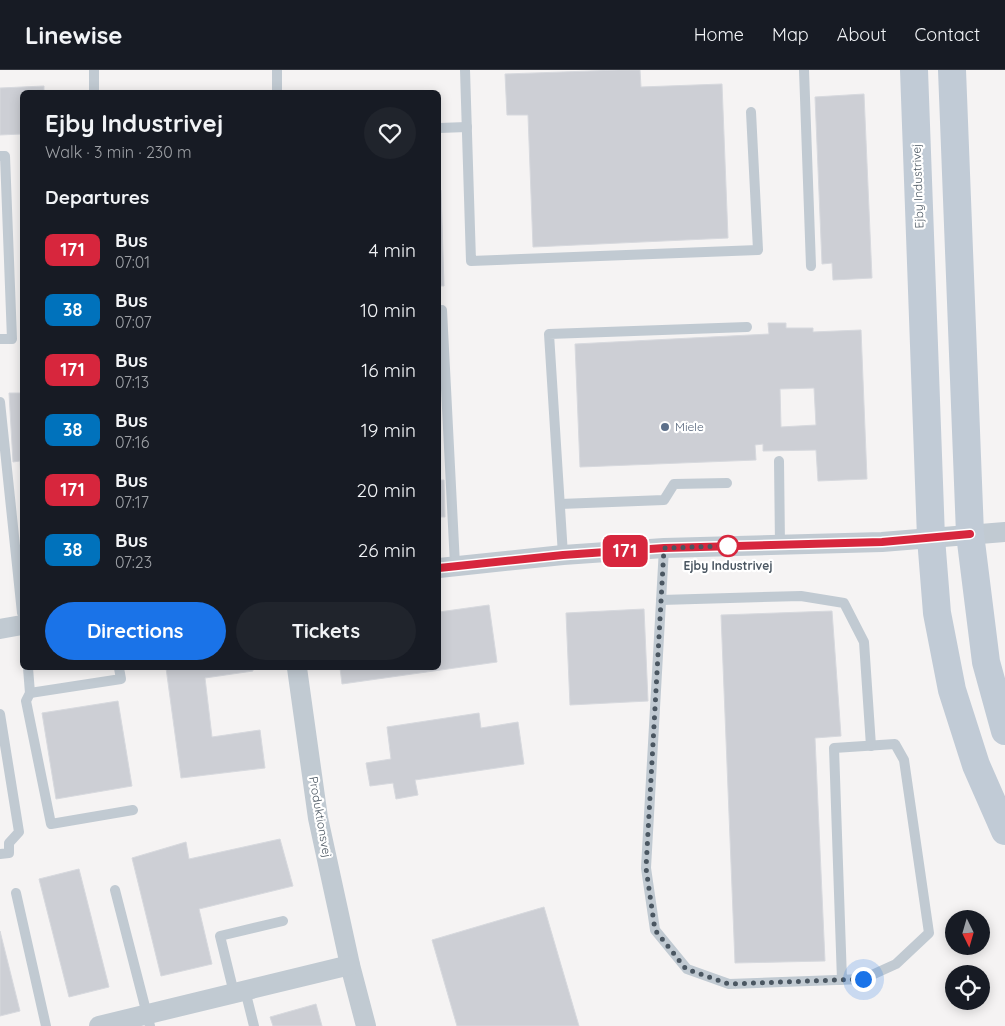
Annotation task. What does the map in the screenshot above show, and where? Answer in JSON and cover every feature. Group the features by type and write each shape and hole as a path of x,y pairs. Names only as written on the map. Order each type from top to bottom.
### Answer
{"street":[{"name":"Ejby Industrivej","path":"914,70 931,538 937,613 952,690 976,765 1005,831"},
{"path":"952,70 970,534 986,662 1005,731"},
{"path":"447,567 563,555 664,548 882,542 1005,532"},
{"path":"0,628 20,625"},
{"name":"Produktionsvej","path":"297,670 318,818 350,965 366,1026"},
{"path":"99,1026 148,1020 240,992 350,965"}],"lane":[{"path":"94,70 94,90"},
{"path":"277,70 277,90"},
{"path":"465,70 471,261 758,250 751,112"},
{"path":"804,70 811,266"},
{"path":"441,128 467,127"},
{"path":"0,156 5,156 12,339 0,339"},
{"path":"441,310 447,567"},
{"path":"563,555 549,334 747,327"},
{"path":"0,402 20,594"},
{"path":"779,461 780,545"},
{"path":"560,504 664,500 674,484 727,483"},
{"path":"664,548 646,868 655,930 686,969 729,984 842,980 863,979 896,964 929,933 904,760 896,744 834,748 842,980"},
{"path":"661,600 801,596 844,603 864,642 870,746"},
{"path":"28,670 30,693 26,701 51,824 133,810"},
{"path":"30,693 121,679 119,670"},
{"path":"0,714 19,832 9,843 9,853 0,854"},
{"path":"115,890 148,1020"},
{"path":"16,893 46,1026"},
{"path":"254,1026 220,936 283,922"}],"building":[{"path":"640,70 641,87 722,84 728,238 533,247 528,115 507,115 505,74"},
{"path":"44,86 44,90 20,90 20,134 0,135 0,88"},
{"path":"864,94 872,278 833,280 832,263 822,264 815,97"},
{"path":"441,190 444,286 441,286"},
{"path":"768,323 786,323 786,328 813,328 813,332 861,330 867,479 818,481 816,450 763,451 763,444 755,445 756,460 580,467 575,344 769,334","holes":["814,388 816,425 781,427 780,389"]},
{"path":"9,393 20,393 20,461 13,462"},
{"path":"441,480 444,480 445,517 441,517"},
{"path":"489,605 497,662 441,670 441,612"},
{"path":"644,609 648,701 570,705 566,613"},
{"path":"832,611 841,736 815,738 825,961 735,963 721,615"},
{"path":"166,670 253,670 205,678 212,737 260,730 265,768 181,778"},
{"path":"340,670 441,670 342,684"},
{"path":"118,701 132,786 56,799 42,713"},
{"path":"479,713 481,728 518,722 524,764 415,780 418,795 396,799 393,783 370,786 366,763 391,759 387,727"},
{"path":"280,839 293,886 199,909 212,964 161,976 132,858 186,842 189,859"},
{"path":"79,869 109,987 69,997 39,879"},
{"path":"544,907 579,1026 457,1026 432,940"},
{"path":"0,931 20,1011 0,1016"},
{"path":"316,1004 322,1026 273,1026 270,1017"}],"bus line":[{"name":"171","path":"441,568 563,555 664,548 882,542 970,534"}],"place":[{"name":"Miele","path":"665,427"},
{"name":"Ejby Industrivej","path":"728,546"}],"route":[{"path":"728,546 664,548 646,868 655,930 686,969 729,984 863,979"}]}
